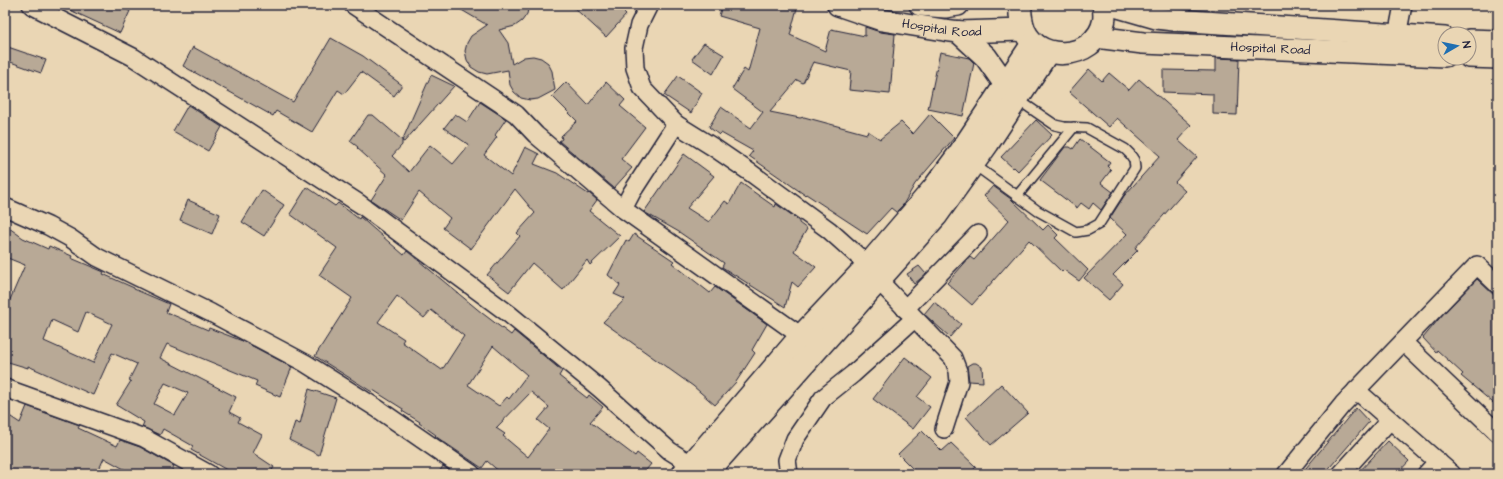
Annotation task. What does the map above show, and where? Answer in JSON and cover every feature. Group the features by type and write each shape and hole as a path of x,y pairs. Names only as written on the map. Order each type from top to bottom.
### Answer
{"main road":[{"path":"1021,5 1020,11 1035,42 1066,54 1083,49 1096,37 1104,21 1104,5"},
{"path":"959,32 986,58 1011,92"},
{"path":"693,471 790,380 818,347 933,189 966,159 1011,92 1035,42"},
{"path":"693,471 801,336 873,273"}],"street":[{"path":"31,5 133,57 360,204 509,314 599,388 693,471"},
{"path":"353,5 516,114 536,135 623,209 801,336"},
{"path":"649,5 639,25 634,48 635,68 642,88 676,124 745,169 829,230 873,273 953,358 960,382 944,429"},
{"name":"Hospital Road","path":"838,5 882,20 1035,42"},
{"name":"Hospital Road","path":"920,5 945,7 958,5"},
{"name":"Hospital Road","path":"1111,5 1156,18 1174,20 1437,38"},
{"path":"1397,36 1403,5"},
{"name":"Hospital Road","path":"1096,37 1143,42 1437,56"},
{"path":"1477,40 1498,41"},
{"path":"1477,57 1498,58"},
{"path":"623,209 632,192 676,124"},
{"path":"5,208 48,226 70,238 97,257 306,363 378,409 472,474"},
{"path":"789,474 788,460 795,439 823,398 853,374 910,314 978,234"},
{"path":"1286,474 1343,404 1477,265 1498,285"},
{"path":"1403,342 1498,433"},
{"path":"5,388 144,438 209,474"},
{"path":"1356,390 1452,474"},
{"path":"1341,474 1390,420"},
{"path":"1426,474 1438,461"}],"lane":[{"path":"966,159 1038,211 1076,232 1088,230 1099,224 1135,168 1134,160 1130,154 1125,149 1087,128 1055,126 1011,92"},
{"path":"1016,196 1074,128"}],"building":[{"path":"59,5 117,5 130,11 120,33"},
{"path":"453,5 529,5 527,14 522,21 515,26 499,30 508,43 512,64 524,57 533,56 541,58 548,63 552,71 555,90 538,99 530,100 521,98 514,92 510,85 508,70 487,74 479,72 471,67 467,60 465,51 467,43 471,36 487,25"},
{"path":"571,5 627,5 622,11 626,15 606,37"},
{"path":"722,5 784,5 797,8 790,35 825,51 831,29 865,36 865,27 880,32 895,34 890,94 849,90 851,71 813,62 803,83 797,80 770,112 800,118 804,117 867,134 868,131 880,139 901,122 913,134 930,114 954,138 915,184 903,205 896,212 891,208 867,234 806,194 805,195 749,156 753,151 721,133 719,135 709,127 721,107 751,128 763,112 732,89 744,69 748,72 760,28 719,16"},
{"path":"331,38 363,56 402,85 394,96 361,72 344,94 338,90 312,132 276,111 273,116 183,66 193,47 293,102"},
{"path":"704,43 724,55 713,74 692,59"},
{"path":"5,46 46,60 41,73 5,60"},
{"path":"940,52 969,58 974,63 963,116 928,109"},
{"path":"1216,58 1239,59 1237,115 1213,114 1213,94 1163,92 1163,70 1216,71"},
{"path":"1089,69 1102,81 1109,73 1129,90 1139,79 1191,125 1178,140 1197,157 1175,182 1185,191 1135,248 1138,250 1113,275 1123,284 1109,300 1084,278 1127,234 1110,218 1124,196 1160,156 1117,118 1109,127 1069,92"},
{"path":"431,75 454,86 404,142 402,141"},
{"path":"678,76 702,93 691,113 664,95"},
{"path":"566,82 588,105 606,82 625,100 620,106 645,127 621,159 632,168 614,188 559,141 562,139 561,136 577,121 552,96"},
{"path":"480,102 506,119 495,135 497,137 484,155 511,176 525,147 539,154 534,164 557,173 588,194 589,193 597,200 589,211 620,236 590,265 587,260 563,290 532,263 509,292 487,275 520,236 517,233 535,213 515,189 471,249 443,228 450,218 419,192 401,220 371,200 387,175 350,141 368,115 373,115 402,140 402,145 392,156 409,172 430,145 453,164 469,145 444,128 455,114 467,122"},
{"path":"188,105 222,127 208,151 173,131"},
{"path":"1036,120 1052,135 1018,171 1001,157"},
{"path":"1080,139 1110,162 1107,166 1111,170 1101,183 1113,192 1101,210 1093,203 1089,209 1081,203 1077,208 1040,180 1065,147 1070,147 1073,149"},
{"path":"684,154 714,176 687,208 709,222 725,201 729,204 741,183 775,207 776,204 799,220 799,223 807,229 794,251 816,267 798,287 792,282 785,307 722,267 724,263 679,232 644,212"},
{"path":"993,186 1011,199 1043,230 1048,225 1058,235 1055,238 1088,270 1079,281 1064,270 1062,272 1029,240 972,305 947,283 970,257 974,260 1009,220 984,196"},
{"path":"307,187 335,206 338,203 359,219 360,217 404,255 407,251 482,313 511,335 514,331 562,371 559,376 587,398 589,395 603,407 590,422 635,456 637,453 651,464 643,474 502,474 487,461 482,468 435,436 436,435 419,423 420,422 402,411 403,409 373,390 372,392 315,356 352,298 319,275 337,248 290,214","holes":["397,296 424,318 431,310 464,336 442,370 402,342 404,339 378,322","493,346 527,375 509,399 507,397 499,406 468,385","531,392 549,407 538,420 549,429 528,457 503,436 505,434 496,428"]},
{"path":"262,190 284,205 264,236 242,222"},
{"path":"188,200 220,214 212,234 180,220"},
{"path":"5,225 23,238 48,249 49,246 72,256 71,258 104,272 103,274 169,304 166,312 208,330 209,328 245,342 292,367 280,397 255,386 257,381 167,344 160,358 236,397 229,412 240,418 238,422 262,435 253,453 274,467 270,474 234,474 191,450 193,446 163,429 160,435 142,427 144,422 116,405 131,381 129,380 137,364 112,353 93,395 28,366 28,368 5,361 5,300 9,302 25,265 5,257","holes":["86,312 112,324 93,363 44,341 52,320 78,332","165,383 188,393 175,415 154,404"]},
{"path":"634,234 674,261 672,263 710,293 715,287 767,324 752,350 755,353 736,382 715,405 693,386 603,322 625,299 614,294 620,285 608,275 626,240 629,242"},
{"path":"919,266 926,274 914,284 907,274"},
{"path":"1477,279 1498,299 1498,407 1461,376 1463,374 1437,350 1436,352 1423,338 1443,314"},
{"path":"934,302 961,324 950,337 924,314"},
{"path":"905,357 932,378 917,397 930,407 913,429 873,399"},
{"path":"972,363 976,363 982,367 983,382 969,381 967,366"},
{"path":"1001,384 1028,413 991,445 966,417"},
{"path":"309,389 336,398 319,455 289,440 295,422 300,424"},
{"path":"27,406 80,425 78,428 117,446 120,440 140,447 174,466 170,474 133,474 104,458 97,474 5,474 5,413 20,423"},
{"path":"1356,408 1369,422 1324,474 1301,474"},
{"path":"922,431 942,451 951,443 976,467 969,474 918,474 898,454"},
{"path":"1388,441 1409,461 1397,474 1357,474"},
{"path":"443,466 454,474 438,474"}]}
